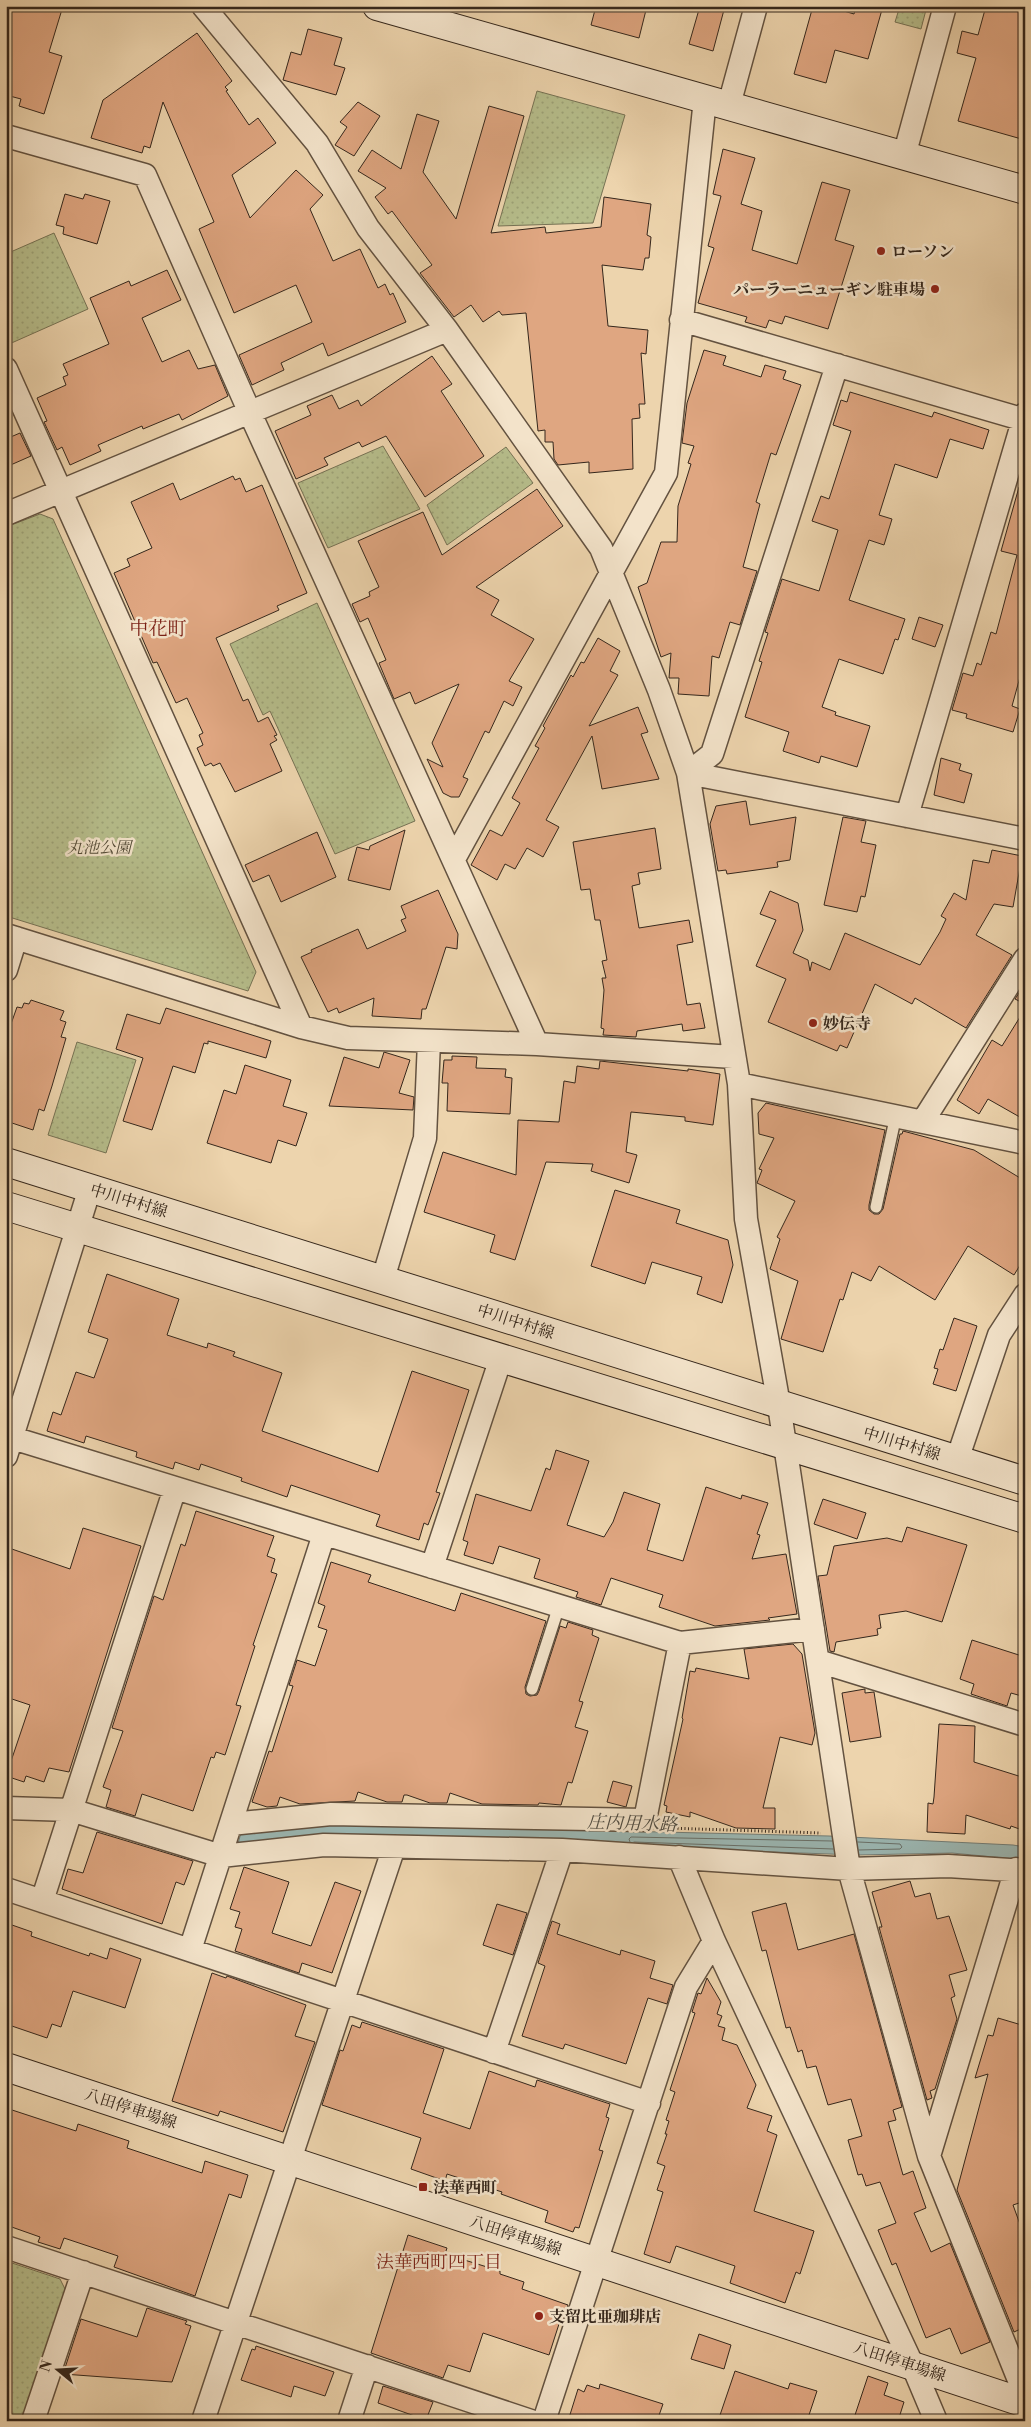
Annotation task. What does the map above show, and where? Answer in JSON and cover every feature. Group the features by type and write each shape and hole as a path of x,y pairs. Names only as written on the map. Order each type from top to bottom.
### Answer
{"main road":[{"path":"377,6 1025,190"},
{"name":"中川中村線","path":"6,1162 1025,1481"},
{"path":"6,1206 1025,1519"},
{"name":"八田停車場線","path":"6,2068 912,2364 1025,2403"}],"street":[{"path":"203,6 317,143 368,228 447,330 601,548 659,690 688,773 733,1057 739,1084 746,1219 779,1405 848,1863 929,2156 1025,2396"},
{"path":"454,859 666,473 681,320 717,102 756,6"},
{"path":"904,156 945,6"},
{"path":"6,136 145,176 250,413 537,1044"},
{"path":"681,320 837,366 1024,417 907,816"},
{"path":"6,514 447,330"},
{"path":"688,773 712,754 837,366"},
{"path":"6,369 301,1027"},
{"path":"688,773 1025,839"},
{"path":"6,970 11,937 301,1027 348,1038 537,1044 733,1057"},
{"path":"922,1121 1025,959"},
{"path":"382,1279 425,1138 429,1041"},
{"path":"739,1084 1025,1143"},
{"path":"90,1188 8,1443 175,1488 680,1643 813,1629"},
{"path":"957,1460 999,1336 1025,1295"},
{"path":"432,1567 501,1358"},
{"path":"42,1901 175,1488"},
{"path":"190,1950 324,1534"},
{"path":"230,1824 331,1814 645,1820 680,1643"},
{"path":"818,1661 1025,1725"},
{"path":"6,1808 71,1810 220,1856 324,1845 562,1850 678,1857 1020,1870 929,2156"},
{"path":"203,2421 394,1847"},
{"path":"494,2052 562,1850"},
{"path":"678,1857 714,1941 912,2364 936,2421"},
{"path":"6,1889 649,2102"},
{"path":"544,2421 686,1987 714,1941"},
{"path":"6,2247 531,2421"},
{"path":"33,2421 83,2272"},
{"path":"349,2421 367,2366"}],"lane":[{"path":"876,1207 896,1116"},
{"path":"532,1689 559,1606"}],"path":[{"path":"645,1820 668,1829 828,1833 843,1830"}],"green space":[{"path":"900,6 927,6 921,29 895,22"},
{"path":"537,91 625,115 593,223 498,226"},
{"path":"54,233 88,309 7,345 6,254"},
{"path":"383,446 420,509 328,548 298,483"},
{"path":"506,447 533,483 447,545 427,505"},
{"name":"丸池公園","path":"40,514 53,519 256,972 248,991 6,916 6,527"},
{"path":"317,603 415,821 335,854 270,711 263,715 230,644"},
{"path":"77,1042 136,1060 106,1153 48,1135"},
{"path":"6,2261 60,2279 66,2291 25,2421 6,2421"}],"water":[{"path":"325,1824 829,1836 1013,1845 1025,1847 1025,1860 952,1853 857,1855 329,1836 237,1847 241,1833"}],"building":[{"path":"11,6 63,6 49,52 62,56 44,114 19,106 21,99 6,95 6,24"},
{"path":"596,6 647,6 639,38 591,25"},
{"path":"700,6 725,6 713,51 689,44"},
{"path":"813,6 827,6 854,14 856,6 883,6 868,59 835,50 826,83 794,74"},
{"path":"986,6 1025,6 1025,140 958,121 976,58 957,53 962,31 978,35"},
{"path":"308,29 342,38 334,65 345,68 336,95 283,80 291,52 301,55"},
{"path":"197,33 232,81 225,87 228,90 226,91 249,125 258,118 276,143 232,175 250,218 296,170 323,195 310,209 333,261 360,249 378,288 385,284 390,295 393,293 406,322 328,356 323,343 281,363 284,370 252,385 239,355 312,322 296,285 234,313 199,229 214,222 163,102 150,148 144,146 142,153 91,138 103,100"},
{"path":"358,102 380,116 354,156 335,145 347,127 340,122"},
{"path":"489,106 524,116 491,233 545,227 546,233 601,227 604,197 651,204 647,235 651,237 649,258 645,258 643,270 602,265 608,326 648,330 646,354 641,353 645,404 639,404 640,418 632,419 633,469 589,473 589,462 558,465 554,459 553,442 545,442 545,430 538,431 526,313 502,315 499,311 483,322 471,305 454,317 420,273 432,265 392,211 388,214 375,197 386,188 358,171 372,150 401,169 417,114 439,121 423,172 456,219"},
{"path":"723,149 755,158 741,204 762,211 752,250 797,264 822,182 850,190 835,240 854,246 828,329 785,316 782,324 769,320 766,328 745,322 747,317 698,303 714,248 708,246 721,196 713,194"},
{"path":"65,194 83,199 85,194 110,201 97,244 63,234 64,227 56,225"},
{"path":"167,270 181,300 142,318 162,362 189,350 198,369 215,365 228,396 182,420 179,414 143,429 142,426 98,445 101,451 70,465 62,447 57,450 44,422 47,421 37,398 66,385 63,377 68,375 63,364 109,344 90,298 129,281 131,286"},
{"path":"704,350 726,356 723,365 761,377 765,365 786,371 783,379 801,385 776,455 771,453 756,502 760,504 743,567 757,571 740,625 730,622 719,658 712,656 709,696 678,694 679,678 669,678 671,653 661,657 638,587 647,583 661,542 677,542 678,506 691,464 688,463 694,446 682,443 687,403"},
{"path":"432,356 452,384 441,391 484,456 425,497 386,436 362,447 359,442 324,458 328,465 296,479 275,431 311,415 307,406 332,395 339,409 358,400 361,406"},
{"path":"850,392 932,417 934,412 989,430 983,449 950,439 937,478 895,464 879,515 892,519 884,545 869,540 849,600 905,619 898,640 895,639 883,674 839,659 822,707 836,712 835,715 870,726 857,767 821,756 819,763 783,751 789,732 745,717 762,662 759,661 768,633 765,632 782,579 819,591 838,530 812,521 821,496 829,499 851,431 833,425 841,400 847,402"},
{"path":"20,433 31,456 6,467 6,439"},
{"path":"233,476 235,480 240,478 246,492 262,485 307,593 277,606 279,610 216,638 243,701 248,699 258,722 268,717 277,735 274,736 277,740 270,744 282,771 235,792 220,763 213,766 211,763 205,766 197,748 203,745 199,735 203,733 187,698 176,703 157,662 153,663 114,573 130,566 127,559 152,548 131,502 173,483 180,500"},
{"path":"1019,487 1025,488 1025,659 1012,706 1020,709 1013,732 966,718 967,714 952,710 963,673 973,676 977,663 981,665 991,632 996,634 1017,555 1001,551"},
{"path":"537,489 563,526 476,587 499,600 491,615 534,639 509,681 522,687 513,706 504,701 489,733 485,731 463,777 468,779 459,797 451,797 443,793 427,759 443,767 432,743 459,684 415,704 410,692 394,699 379,663 386,660 368,618 360,622 352,604 370,596 369,592 379,587 358,541 423,512 442,555"},
{"path":"919,617 943,625 935,647 912,639"},
{"path":"598,638 620,651 610,671 618,675 589,726 638,707 648,732 641,734 659,779 602,789 592,736 546,820 559,827 543,857 527,848 515,869 505,864 497,880 471,865 490,830 502,836 520,803 512,798 539,748 535,746 545,728 543,726 571,675 573,677 581,662 584,663"},
{"path":"941,758 961,764 959,770 972,774 964,803 934,795"},
{"path":"746,801 750,825 796,817 790,860 777,862 778,867 727,874 726,870 718,871 710,824 716,806"},
{"path":"843,817 866,821 861,842 876,845 865,897 861,896 857,912 824,905"},
{"path":"655,828 661,869 638,873 640,884 632,886 639,928 689,920 693,942 677,945 687,1005 700,1003 705,1028 683,1031 682,1024 637,1031 636,1037 603,1035 604,1029 601,1028 604,990 602,978 606,978 602,961 607,960 600,920 595,920 590,889 581,890 573,842"},
{"path":"405,830 390,890 348,880 357,847 369,850 370,846"},
{"path":"317,832 336,877 281,902 269,875 253,882 245,865"},
{"path":"992,850 1022,856 1013,907 994,904 976,935 1012,955 966,1028 915,998 912,1004 875,984 847,1048 840,1045 837,1051 768,1022 786,979 756,966 776,920 760,914 770,891 798,903 803,930 793,953 808,960 810,971 812,962 830,970 845,933 920,965 940,932 946,919 941,916 954,893 966,900 973,860 989,863"},
{"path":"438,890 458,934 457,949 446,947 426,1009 422,1009 421,1019 372,1016 374,998 339,1013 337,1008 328,1012 301,957 312,952 311,950 358,929 367,949 406,931 401,920 406,918 401,906"},
{"path":"1025,984 1025,1004 1015,999"},
{"path":"31,1000 64,1011 60,1020 66,1022 61,1037 66,1038 52,1086 44,1111 39,1109 33,1130 6,1121 6,1023 11,1024 17,1007 22,1008 24,1003 29,1004"},
{"path":"166,1008 271,1041 266,1058 208,1041 208,1044 204,1043 195,1073 173,1066 152,1130 123,1121 143,1058 116,1049 127,1014 160,1024"},
{"path":"1025,1009 1025,1120 988,1099 979,1114 957,1100 992,1040 1002,1046"},
{"path":"384,1052 410,1060 399,1093 414,1097 413,1110 329,1106 344,1057 379,1068"},
{"path":"452,1056 477,1057 476,1068 506,1069 505,1077 512,1078 510,1114 447,1111 448,1083 442,1083 444,1060 452,1060"},
{"path":"600,1061 688,1071 688,1069 720,1074 713,1125 685,1121 685,1117 631,1112 626,1152 637,1155 629,1183 591,1171 593,1164 546,1162 515,1260 490,1252 495,1235 424,1212 443,1152 516,1175 518,1120 559,1122 564,1081 575,1083 577,1066 599,1069"},
{"path":"245,1065 291,1080 283,1106 307,1113 296,1146 278,1140 271,1163 207,1143 224,1090 236,1094"},
{"path":"766,1103 885,1130 869,1205 869,1210 874,1214 879,1214 883,1209 900,1134 903,1131 974,1150 1025,1181 1025,1257 1014,1275 968,1246 935,1300 879,1266 871,1281 852,1272 843,1300 840,1299 823,1352 781,1339 798,1281 770,1269 780,1239 777,1237 795,1201 757,1183 762,1170 759,1169 774,1138 759,1134 758,1113"},
{"path":"615,1190 680,1210 676,1223 728,1240 733,1265 722,1303 697,1294 702,1277 652,1262 645,1284 591,1266"},
{"path":"107,1274 179,1299 167,1335 207,1348 208,1343 235,1352 233,1356 282,1373 262,1431 378,1472 412,1371 469,1390 436,1492 440,1493 428,1525 424,1523 419,1540 376,1526 380,1515 291,1485 287,1497 241,1481 242,1478 201,1464 199,1470 175,1462 173,1469 136,1457 137,1452 86,1436 84,1443 47,1431 53,1412 61,1415 76,1372 94,1378 108,1339 88,1332"},
{"path":"954,1318 977,1326 956,1391 933,1384 938,1369 934,1368 940,1349 943,1350"},
{"path":"556,1450 589,1461 567,1525 604,1537 613,1522 624,1492 660,1504 647,1550 683,1561 706,1487 741,1499 742,1495 768,1503 757,1534 760,1535 752,1559 786,1554 797,1614 768,1618 770,1620 715,1626 659,1607 663,1595 611,1578 601,1605 576,1597 578,1592 534,1578 540,1559 499,1546 493,1564 464,1555 468,1542 463,1540 476,1494 531,1511 546,1468 550,1470"},
{"path":"823,1499 866,1513 857,1539 814,1524"},
{"path":"196,1511 274,1536 267,1556 275,1559 271,1572 277,1574 253,1645 255,1646 236,1705 241,1706 225,1755 216,1752 214,1758 211,1757 193,1811 142,1794 135,1816 106,1807 111,1790 103,1787 123,1731 112,1728 154,1596 163,1600 181,1544 185,1546"},
{"path":"907,1527 967,1545 942,1622 906,1611 879,1615 881,1628 877,1629 878,1635 836,1642 834,1652 830,1651 818,1576 827,1575 834,1546 887,1538 902,1542"},
{"path":"83,1528 141,1546 69,1772 49,1768 44,1782 26,1776 24,1782 6,1776 30,1705 6,1697 6,1547 70,1569"},
{"path":"331,1562 371,1575 368,1582 455,1611 461,1593 546,1621 525,1687 526,1694 530,1696 537,1695 539,1691 560,1626 566,1628 568,1622 593,1630 592,1635 599,1638 579,1701 583,1702 575,1727 588,1731 572,1783 568,1782 561,1805 539,1803 538,1805 482,1804 450,1793 447,1803 430,1803 407,1795 404,1795 402,1802 387,1802 358,1792 355,1801 300,1804 280,1797 277,1806 267,1807 252,1802 269,1751 272,1752 293,1686 289,1685 297,1660 315,1666 327,1630 318,1627 325,1606 318,1603"},
{"path":"972,1640 1025,1657 1025,1697 1011,1693 1007,1706 971,1694 974,1684 960,1679"},
{"path":"793,1644 802,1654 815,1733 812,1745 780,1737 763,1808 775,1808 775,1829 736,1828 690,1812 690,1817 666,1812 667,1806 664,1805 683,1719 690,1671 695,1672 696,1668 749,1679 744,1649"},
{"path":"865,1689 865,1693 874,1692 881,1737 850,1742 842,1693"},
{"path":"939,1724 975,1726 974,1762 1025,1778 1025,1831 1011,1826 1010,1829 966,1815 965,1834 927,1832 928,1803 933,1804 934,1797"},
{"path":"613,1781 632,1786 626,1807 607,1802"},
{"path":"97,1832 193,1861 184,1885 176,1882 162,1924 62,1889 68,1869 83,1873"},
{"path":"244,1867 289,1882 272,1933 311,1946 335,1882 361,1891 332,1973 302,1963 299,1973 235,1951 242,1929 235,1927 240,1912 230,1909"},
{"path":"910,1881 915,1897 930,1893 937,1919 949,1916 967,1970 949,1975 955,1996 951,1998 957,2019 935,2089 930,2091 932,2098 927,2100 879,1927 882,1927 872,1892"},
{"path":"786,1903 798,1950 854,1934 902,2107 893,2110 896,2120 888,2122 903,2175 913,2171 926,2208 914,2213 931,2252 950,2243 990,2342 961,2354 950,2328 926,2338 896,2263 892,2265 878,2230 896,2223 880,2182 866,2186 862,2174 858,2175 848,2140 862,2136 851,2099 828,2105 816,2066 807,2068 802,2050 798,2052 790,2027 786,2028 766,1950 762,1951 752,1912"},
{"path":"497,1904 527,1913 513,1955 483,1945"},
{"path":"552,1921 560,1924 557,1934 620,1955 621,1950 655,1961 650,1978 673,1985 667,2004 648,1998 626,2064 565,2044 563,2049 522,2036 545,1966 538,1963"},
{"path":"12,1925 32,1932 31,1936 89,1956 90,1953 107,1959 110,1948 141,1959 125,2008 73,1991 61,2027 52,2024 47,2038 6,2024 6,1944"},
{"path":"212,1973 226,1978 227,1976 306,2005 295,2036 315,2042 283,2132 220,2111 218,2116 172,2101"},
{"path":"707,1978 721,2002 717,2014 722,2016 718,2026 725,2028 722,2040 737,2045 756,2085 747,2108 772,2116 767,2131 777,2135 754,2211 814,2231 800,2274 796,2272 785,2303 730,2283 735,2266 676,2246 670,2263 644,2254 663,2192 657,2190 665,2166 657,2163 667,2134 665,2134 669,2121 666,2120 675,2092 670,2090 695,2013 692,2012 698,1993 701,1994"},
{"path":"998,2018 1025,2026 1025,2201 1013,2205 1025,2238 1025,2327 1014,2332 957,2190 988,2074 975,2078 988,2035 993,2036"},
{"path":"362,2022 444,2049 423,2113 470,2129 489,2071 535,2087 537,2080 610,2104 606,2117 609,2118 599,2150 603,2151 579,2228 575,2227 573,2232 545,2222 548,2211 501,2194 502,2192 447,2174 445,2181 411,2169 421,2138 322,2105 340,2050 343,2051 352,2025 360,2028"},
{"path":"6,2108 76,2131 78,2124 129,2141 127,2148 202,2173 205,2161 248,2175 241,2198 229,2194 195,2296 114,2267 118,2256 64,2238 60,2249 38,2242 40,2237 6,2225"},
{"path":"408,2235 447,2248 445,2254 500,2271 500,2274 524,2282 522,2289 568,2305 562,2324 559,2324 549,2355 483,2333 470,2372 448,2365 443,2378 371,2353"},
{"path":"147,2308 187,2321 185,2324 191,2326 172,2382 63,2374 81,2319 137,2337"},
{"path":"699,2334 731,2345 724,2369 691,2359"},
{"path":"256,2346 334,2372 325,2396 294,2386 291,2397 241,2380 252,2349 255,2350"},
{"path":"735,2371 788,2389 790,2383 817,2391 807,2421 718,2421"},
{"path":"868,2376 888,2383 884,2395 904,2402 898,2421 853,2421"},
{"path":"600,2384 663,2404 657,2421 568,2421 578,2389 584,2392 587,2385 599,2389"},
{"path":"383,2386 433,2402 426,2420 378,2403"}],"place":[{"name":"ローソン","path":"881,251"},
{"name":"パーラーニューギン駐車場","path":"935,289"},
{"name":"妙伝寺","path":"813,1023"},
{"name":"法華西町","path":"423,2187"},
{"name":"支留比亜珈琲店","path":"539,2316"}],"district":[{"name":"中花町","path":"158,628"},
{"name":"法華西町四丁目","path":"439,2262"}],"water label":[{"name":"庄内用水路","path":"632,1823"}]}
